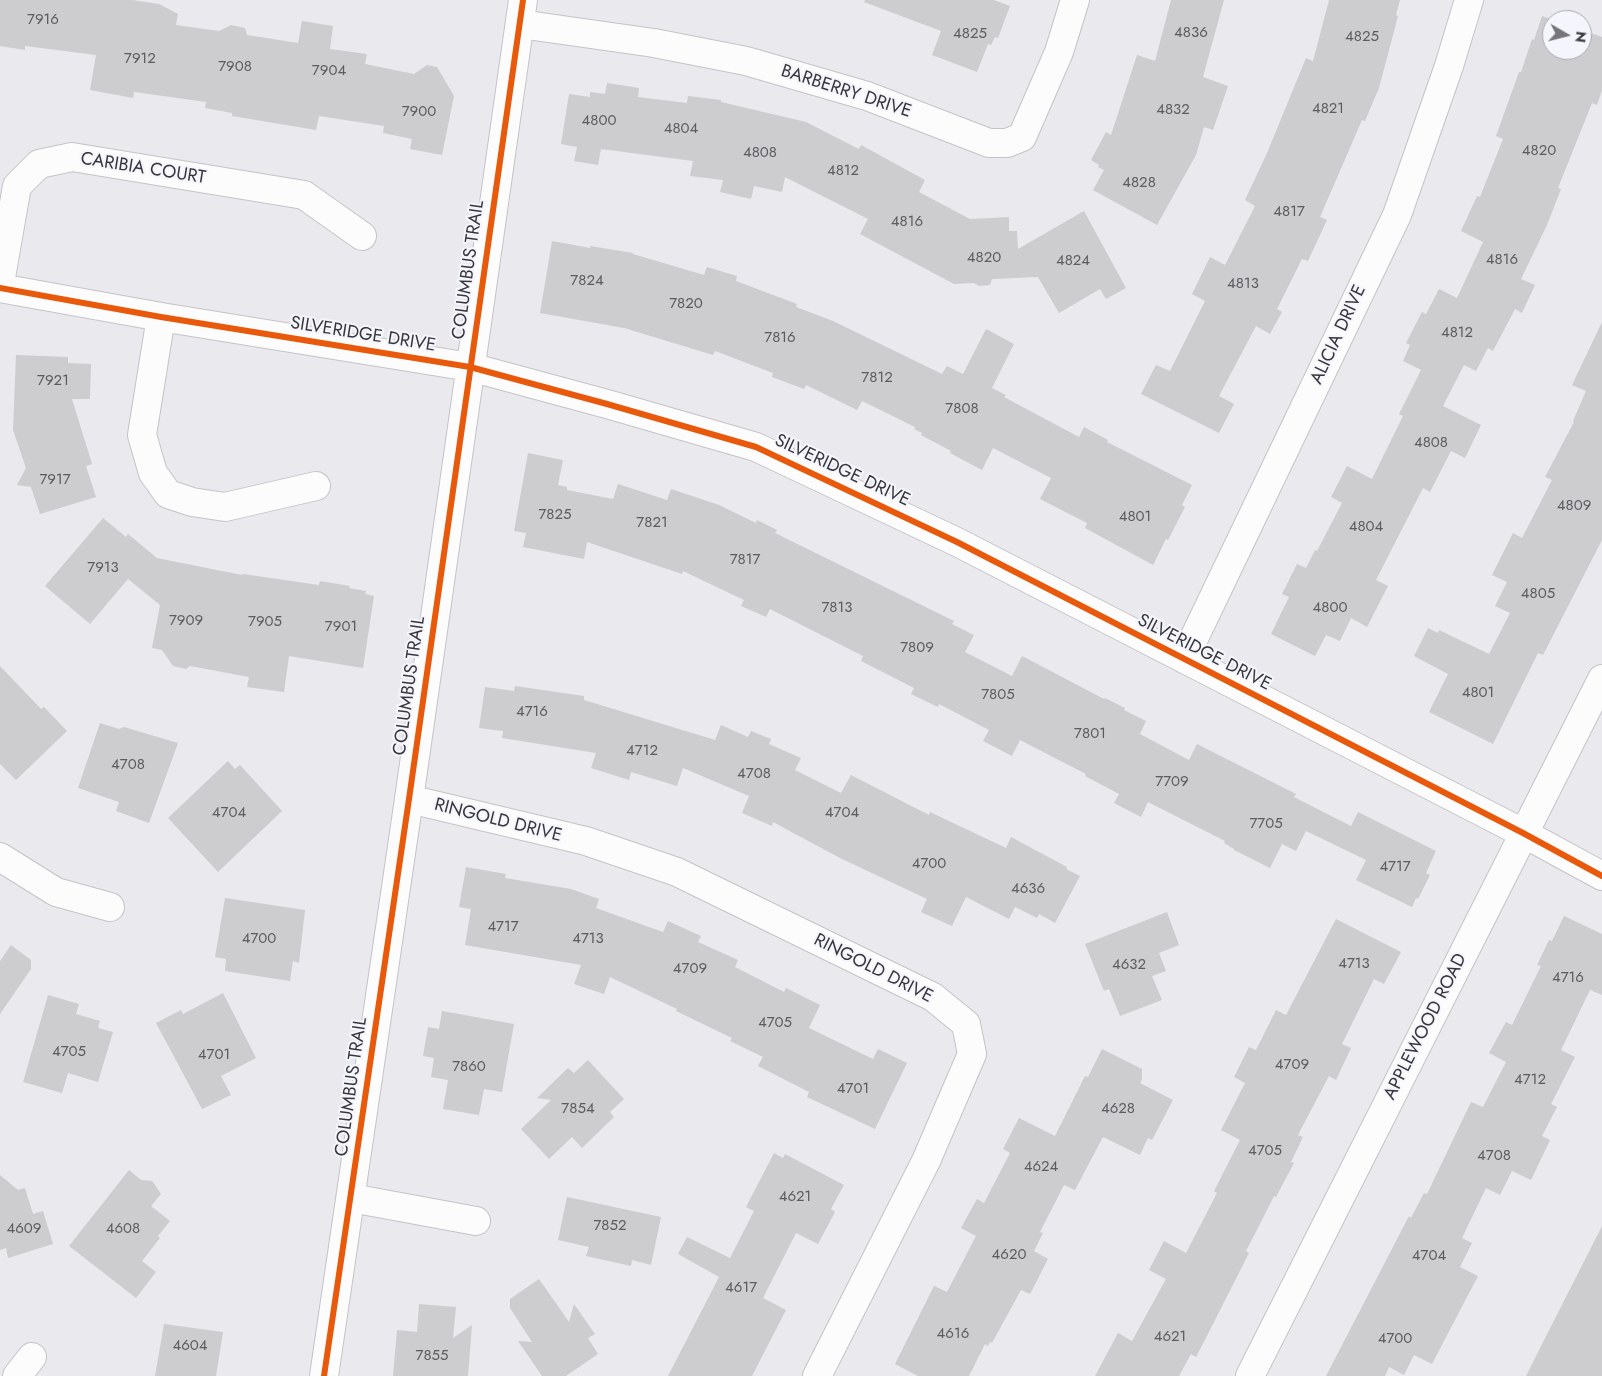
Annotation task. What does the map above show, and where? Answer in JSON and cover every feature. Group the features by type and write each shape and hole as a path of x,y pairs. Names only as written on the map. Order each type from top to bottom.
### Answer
{"street":[{"name":"BARBERRY DRIVE","path":"521,12 654,43 746,61 867,96 989,143 1007,143 1022,137 1059,52 1076,0"},
{"name":"ALICIA DRIVE","path":"1184,659 1396,214 1449,66 1469,0"},
{"name":"COLUMBUS TRAIL","path":"324,1376 410,799 521,12"},
{"name":"CARIBIA COURT","path":"0,283 17,186 39,164 72,157 304,195 362,236"},
{"name":"SILVERIDGE DRIVE","path":"0,288 161,317 470,367 756,447 958,542 1523,833 1602,876"},
{"path":"161,317 142,436 153,473 168,494 192,502 225,507 316,486"},
{"name":"APPLEWOOD ROAD","path":"1250,1376 1602,679"},
{"name":"RINGOLD DRIVE","path":"410,799 586,842 677,872 933,997 966,1024 972,1054 926,1161 817,1376"},
{"path":"0,857 56,892 110,908"},
{"path":"351,1198 476,1221"}],"building":[{"path":"0,0 132,0 159,4 178,14 176,25 219,31 231,25 245,28 247,35 298,43 302,21 333,26 330,49 367,54 365,64 414,74 427,65 437,67 454,96 442,155 410,149 412,139 383,133 384,126 319,116 316,130 232,116 232,113 205,108 206,102 134,92 133,98 90,90 96,55 25,46 25,50 0,46"},
{"path":"865,0 994,0 1010,6 998,38 995,37 991,45 988,44 977,72 932,55 941,31 864,2"},
{"path":"1171,0 1224,0 1203,77 1228,86 1213,130 1204,127 1196,155 1157,225 1093,190 1104,170 1091,160 1106,132 1111,135 1137,55 1155,61"},
{"path":"1329,0 1400,0 1396,15 1398,16 1379,88 1365,121 1362,120 1320,217 1327,220 1308,261 1302,259 1277,309 1282,312 1270,334 1256,326 1219,396 1234,404 1219,433 1141,394 1156,365 1170,371 1205,301 1192,294 1210,257 1225,265 1255,206 1245,200 1267,153 1306,58 1313,61"},
{"path":"1542,16 1542,60 1592,60 1592,34 1602,37 1602,90 1597,105 1592,103 1558,188 1561,189 1547,225 1521,279 1535,285 1522,313 1515,309 1493,351 1488,348 1476,371 1464,365 1443,406 1481,425 1465,458 1451,451 1430,492 1423,488 1376,580 1388,586 1367,627 1351,618 1340,641 1326,635 1315,656 1271,634 1289,597 1282,594 1297,564 1306,568 1342,503 1331,497 1347,466 1372,479 1403,416 1399,414 1421,370 1403,361 1410,345 1406,343 1422,312 1426,314 1439,289 1457,298 1483,242 1461,231 1477,196 1480,197 1503,139 1496,136 1532,39 1534,40"},
{"path":"607,83 639,88 638,97 687,103 688,96 721,100 721,102 806,122 859,149 861,145 925,180 919,192 970,219 1009,217 1009,231 1017,231 1018,249 1084,211 1126,288 1106,299 1100,289 1059,313 1038,277 992,279 990,285 979,286 974,283 954,284 860,234 868,219 785,177 782,192 754,186 751,199 720,192 723,180 690,176 693,161 601,149 598,165 574,161 577,147 561,144 569,94 590,97 590,92 605,94"},
{"path":"552,241 633,253 704,275 707,267 737,276 736,281 797,304 796,307 833,321 942,374 947,366 963,374 986,329 1014,344 992,388 1006,395 1004,397 1079,437 1084,427 1108,440 1107,442 1192,485 1182,505 1185,507 1153,565 1085,528 1087,523 1040,499 1051,478 993,448 982,470 921,435 922,433 914,429 915,427 862,401 857,410 806,385 804,389 772,377 773,373 715,351 713,355 624,328 540,313"},
{"path":"1602,322 1602,540 1543,655 1538,653 1493,744 1429,712 1448,674 1414,656 1428,628 1438,633 1439,630 1489,654 1510,613 1495,606 1507,582 1492,575 1513,533 1522,538 1552,480 1545,477 1574,422 1586,391 1572,385"},
{"path":"16,355 68,357 68,363 91,364 90,399 72,399 92,464 86,466 96,497 40,514 31,487 17,485 26,468 13,430"},
{"path":"528,453 563,460 558,485 567,487 567,490 613,499 618,484 667,500 671,489 719,505 756,523 757,520 777,530 775,533 954,621 952,624 974,635 965,652 1012,676 1022,656 1125,708 1124,710 1146,721 1140,734 1189,760 1197,744 1296,794 1294,797 1351,826 1358,812 1436,851 1426,873 1430,875 1412,907 1356,880 1366,860 1306,831 1296,851 1282,844 1270,868 1234,850 1224,843 1225,841 1148,802 1141,817 1114,803 1119,794 1085,776 1086,774 1020,740 1012,756 983,741 989,730 939,704 938,707 911,694 914,688 861,661 863,656 770,609 766,617 741,606 744,600 683,571 682,574 587,542 584,559 523,547 526,533 514,531"},
{"path":"103,518 126,537 128,534 157,558 242,575 319,585 320,581 366,591 365,594 374,596 363,668 289,656 284,692 247,687 249,677 190,666 186,669 173,666 162,650 152,648 160,605 128,579 90,624 45,586"},
{"path":"0,666 41,709 44,707 67,731 16,780 0,764"},
{"path":"515,686 584,696 584,700 715,740 721,725 748,737 751,731 771,739 769,744 801,758 795,770 841,793 851,775 929,815 930,812 1006,848 1011,837 1080,876 1055,923 1039,914 1037,918 1015,907 1009,919 966,897 952,926 921,912 927,899 840,858 773,822 772,826 742,813 749,796 683,768 677,786 631,772 629,780 591,768 596,753 502,738 503,731 479,728 485,687 514,691"},
{"path":"100,723 119,729 124,727 178,743 149,823 116,811 119,802 78,788"},
{"path":"228,761 235,769 240,765 282,811 218,872 168,818"},
{"path":"466,867 506,874 505,878 571,889 599,899 596,908 663,932 668,921 701,936 698,942 738,960 735,967 784,992 786,988 820,1005 809,1028 873,1059 878,1049 907,1063 875,1129 807,1097 809,1092 758,1066 763,1057 730,1041 732,1038 610,977 604,994 574,984 581,965 465,945 471,909 459,907"},
{"path":"225,898 305,910 299,963 293,961 290,981 225,971 226,959 215,957"},
{"path":"1167,912 1179,945 1159,953 1166,971 1152,976 1162,1000 1120,1016 1109,989 1104,991 1085,944"},
{"path":"1564,916 1602,934 1602,995 1590,990 1561,1050 1575,1057 1551,1104 1557,1107 1542,1136 1550,1140 1531,1180 1512,1171 1500,1195 1486,1188 1462,1238 1472,1243 1460,1267 1478,1276 1432,1364 1414,1355 1404,1375 1389,1367 1385,1376 1326,1376 1409,1216 1411,1218 1424,1193 1427,1194 1471,1102 1483,1107 1506,1062 1489,1053 1506,1022 1512,1025 1541,966 1537,965 1549,940 1552,941"},
{"path":"1336,919 1401,952 1384,984 1374,979 1342,1044 1351,1048 1336,1080 1329,1076 1298,1135 1303,1137 1291,1162 1294,1163 1276,1197 1274,1196 1246,1251 1249,1253 1196,1357 1191,1354 1179,1376 1095,1376 1118,1333 1132,1341 1166,1279 1149,1270 1164,1241 1186,1253 1217,1193 1214,1191 1240,1140 1221,1130 1245,1083 1234,1077 1249,1047 1256,1050 1276,1010 1286,1015"},
{"path":"11,945 31,960 31,969 0,1014 0,961"},
{"path":"223,993 256,1058 221,1076 231,1095 202,1109 156,1023 181,1010 183,1014"},
{"path":"48,995 79,1004 76,1014 100,1021 98,1028 113,1032 98,1082 68,1073 62,1093 23,1082"},
{"path":"442,1011 514,1024 502,1092 484,1089 479,1115 443,1109 448,1080 431,1077 434,1058 423,1056 428,1027 439,1029"},
{"path":"1102,1049 1142,1069 1140,1083 1173,1100 1152,1140 1148,1138 1140,1155 1103,1137 1075,1190 1064,1185 1040,1232 1043,1233 1034,1251 1048,1259 1030,1294 1021,1290 992,1343 990,1342 988,1346 985,1344 969,1376 918,1376 895,1364 934,1286 947,1292 976,1236 961,1228 977,1199 984,1203 1010,1153 1003,1149 1019,1118 1055,1136 1085,1076 1088,1077"},
{"path":"588,1060 624,1099 610,1112 614,1117 582,1148 572,1137 549,1159 521,1129 551,1100 537,1098 568,1068 574,1073"},
{"path":"774,1153 783,1158 785,1154 844,1185 831,1209 835,1212 818,1244 796,1233 763,1298 786,1310 752,1376 668,1376 719,1277 678,1254 687,1237 730,1258 754,1211 746,1207"},
{"path":"129,1170 141,1180 152,1181 161,1194 151,1206 170,1221 158,1236 160,1238 142,1261 156,1272 136,1298 69,1246"},
{"path":"0,1175 18,1190 25,1188 33,1214 43,1211 53,1244 8,1258 6,1248 0,1250"},
{"path":"567,1197 661,1217 651,1265 632,1260 631,1266 586,1256 589,1247 558,1240"},
{"path":"1602,1226 1602,1376 1526,1376 1539,1350"},
{"path":"539,1279 569,1322 574,1304 595,1334 588,1338 598,1354 566,1376 542,1376 518,1341 532,1342 510,1308 510,1299"},
{"path":"419,1304 456,1307 453,1338 472,1325 468,1376 393,1376 397,1330 417,1332"},
{"path":"164,1324 223,1332 216,1376 155,1376"}],"cycle path":[{"path":"324,1376 409,799 523,0"},
{"path":"0,288 161,317 470,367 756,447 957,542 1523,833 1602,876"}]}
